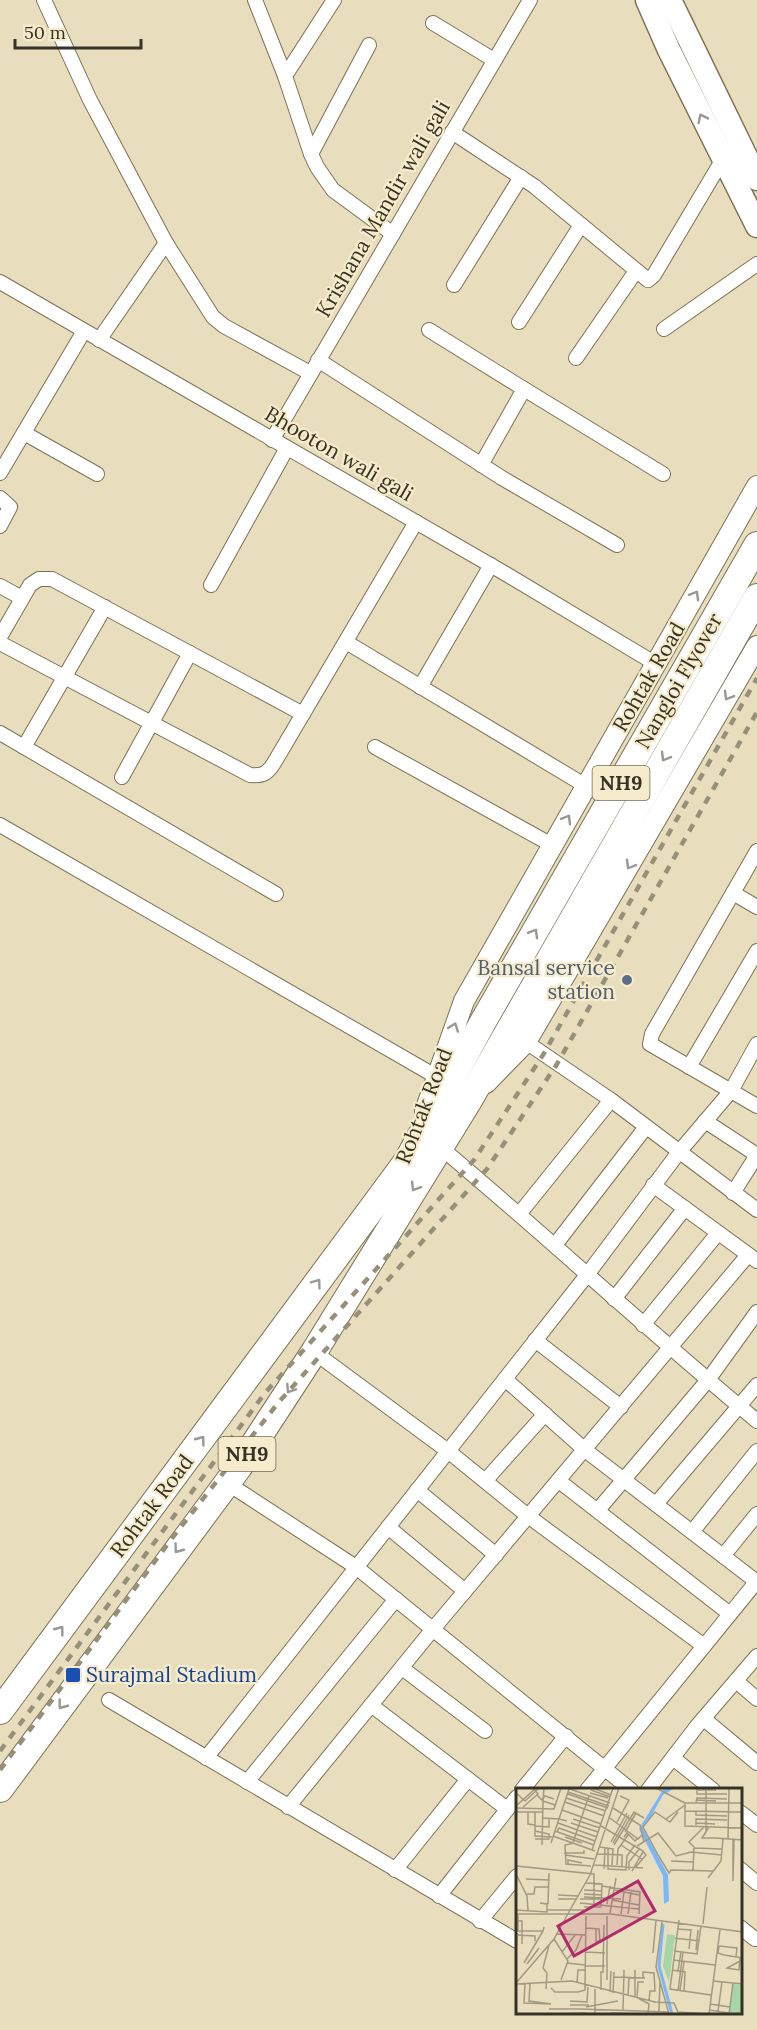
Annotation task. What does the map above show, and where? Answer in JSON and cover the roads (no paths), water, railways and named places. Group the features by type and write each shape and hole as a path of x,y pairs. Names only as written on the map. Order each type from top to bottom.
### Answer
{"highway":[{"name":"Nangloi Flyover","path":"407,1161 484,1020 757,545"},
{"name":"Nangloi Flyover","path":"468,1102 516,1038 757,597"},
{"name":"Rohtak Road","path":"0,1789 227,1483 314,1352 468,1102"},
{"name":"Rohtak Road","path":"0,1711 407,1161"}],"main road":[{"path":"647,0 669,50 757,226"},
{"path":"670,0 757,179"}],"street":[{"path":"44,0 90,100 166,243 213,317 224,326 310,373"},
{"path":"255,0 285,76 311,154 324,178 333,190 393,234"},
{"path":"285,76 334,0"},
{"name":"Krishana Mandir wali gali","path":"272,440 530,0"},
{"path":"433,23 494,60"},
{"path":"311,154 369,45"},
{"path":"452,132 521,177 648,280 651,279 723,159"},
{"path":"454,285 521,177"},
{"path":"519,322 581,225"},
{"path":"99,340 166,243"},
{"path":"664,329 757,264"},
{"path":"576,358 636,271"},
{"name":"Bhooton wali gali","path":"0,282 491,565 656,664"},
{"path":"429,330 663,474"},
{"path":"0,473 84,331"},
{"path":"318,360 482,465 617,545"},
{"path":"482,465 524,389"},
{"path":"24,433 97,474"},
{"path":"211,585 287,448"},
{"name":"Rohtak Road","path":"407,1161 464,1000 757,486"},
{"path":"0,498 10,507 0,526"},
{"path":"0,643 250,775 261,776 268,772 416,522"},
{"path":"420,687 491,565"},
{"path":"0,637 30,585 39,579 52,579 303,714"},
{"path":"0,586 22,598"},
{"path":"24,747 105,607"},
{"path":"346,642 586,786"},
{"path":"757,646 752,668 516,1038 611,1100 757,1210"},
{"path":"122,777 190,653"},
{"path":"0,733 276,894"},
{"path":"375,747 552,845"},
{"path":"0,825 437,1077"},
{"path":"757,851 650,1039 650,1044 655,1048 757,1106"},
{"path":"733,893 757,908"},
{"path":"689,1067 757,951"},
{"path":"206,1758 587,1275 653,1185 731,1091 757,1044"},
{"path":"520,1213 611,1100"},
{"path":"705,1121 757,1155 734,1192"},
{"path":"555,1245 646,1127"},
{"path":"440,1147 520,1213 670,1349 757,1421"},
{"path":"288,1807 528,1516 670,1349 753,1258 653,1185"},
{"path":"614,1299 685,1208"},
{"path":"644,1325 718,1233"},
{"path":"598,1510 708,1380 757,1312"},
{"path":"535,1340 621,1407"},
{"path":"314,1352 448,1451 528,1516 704,1646"},
{"path":"505,1379 585,1450 757,1582 589,1788"},
{"path":"656,1504 757,1385"},
{"path":"485,1481 545,1414"},
{"path":"692,1532 757,1451"},
{"path":"559,1481 730,1614"},
{"path":"227,1483 356,1567 629,1788"},
{"path":"417,1490 496,1555"},
{"path":"723,1556 757,1514"},
{"path":"388,1527 465,1591"},
{"path":"246,1782 396,1599"},
{"path":"650,1788 757,1656"},
{"path":"402,1668 485,1731"},
{"path":"736,1681 757,1699"},
{"path":"109,1700 516,1940"},
{"path":"371,1705 507,1809"},
{"path":"704,1719 757,1763"},
{"path":"524,1788 566,1736"},
{"path":"673,1758 710,1788"},
{"path":"395,1870 468,1779"},
{"path":"439,1896 516,1798"},
{"path":"742,1813 757,1825"},
{"path":"742,1870 757,1882"},
{"path":"480,1921 516,1876"},
{"path":"742,1928 754,1939"}],"railway":[{"path":"0,1751 265,1393 474,1160 543,1055 757,678"},
{"path":"0,1770 173,1537 278,1403 487,1169 557,1064 757,712"}],"place":[{"name":"Bansal service station","path":"627,980"},
{"name":"Surajmal Stadium","path":"73,1675"}]}
